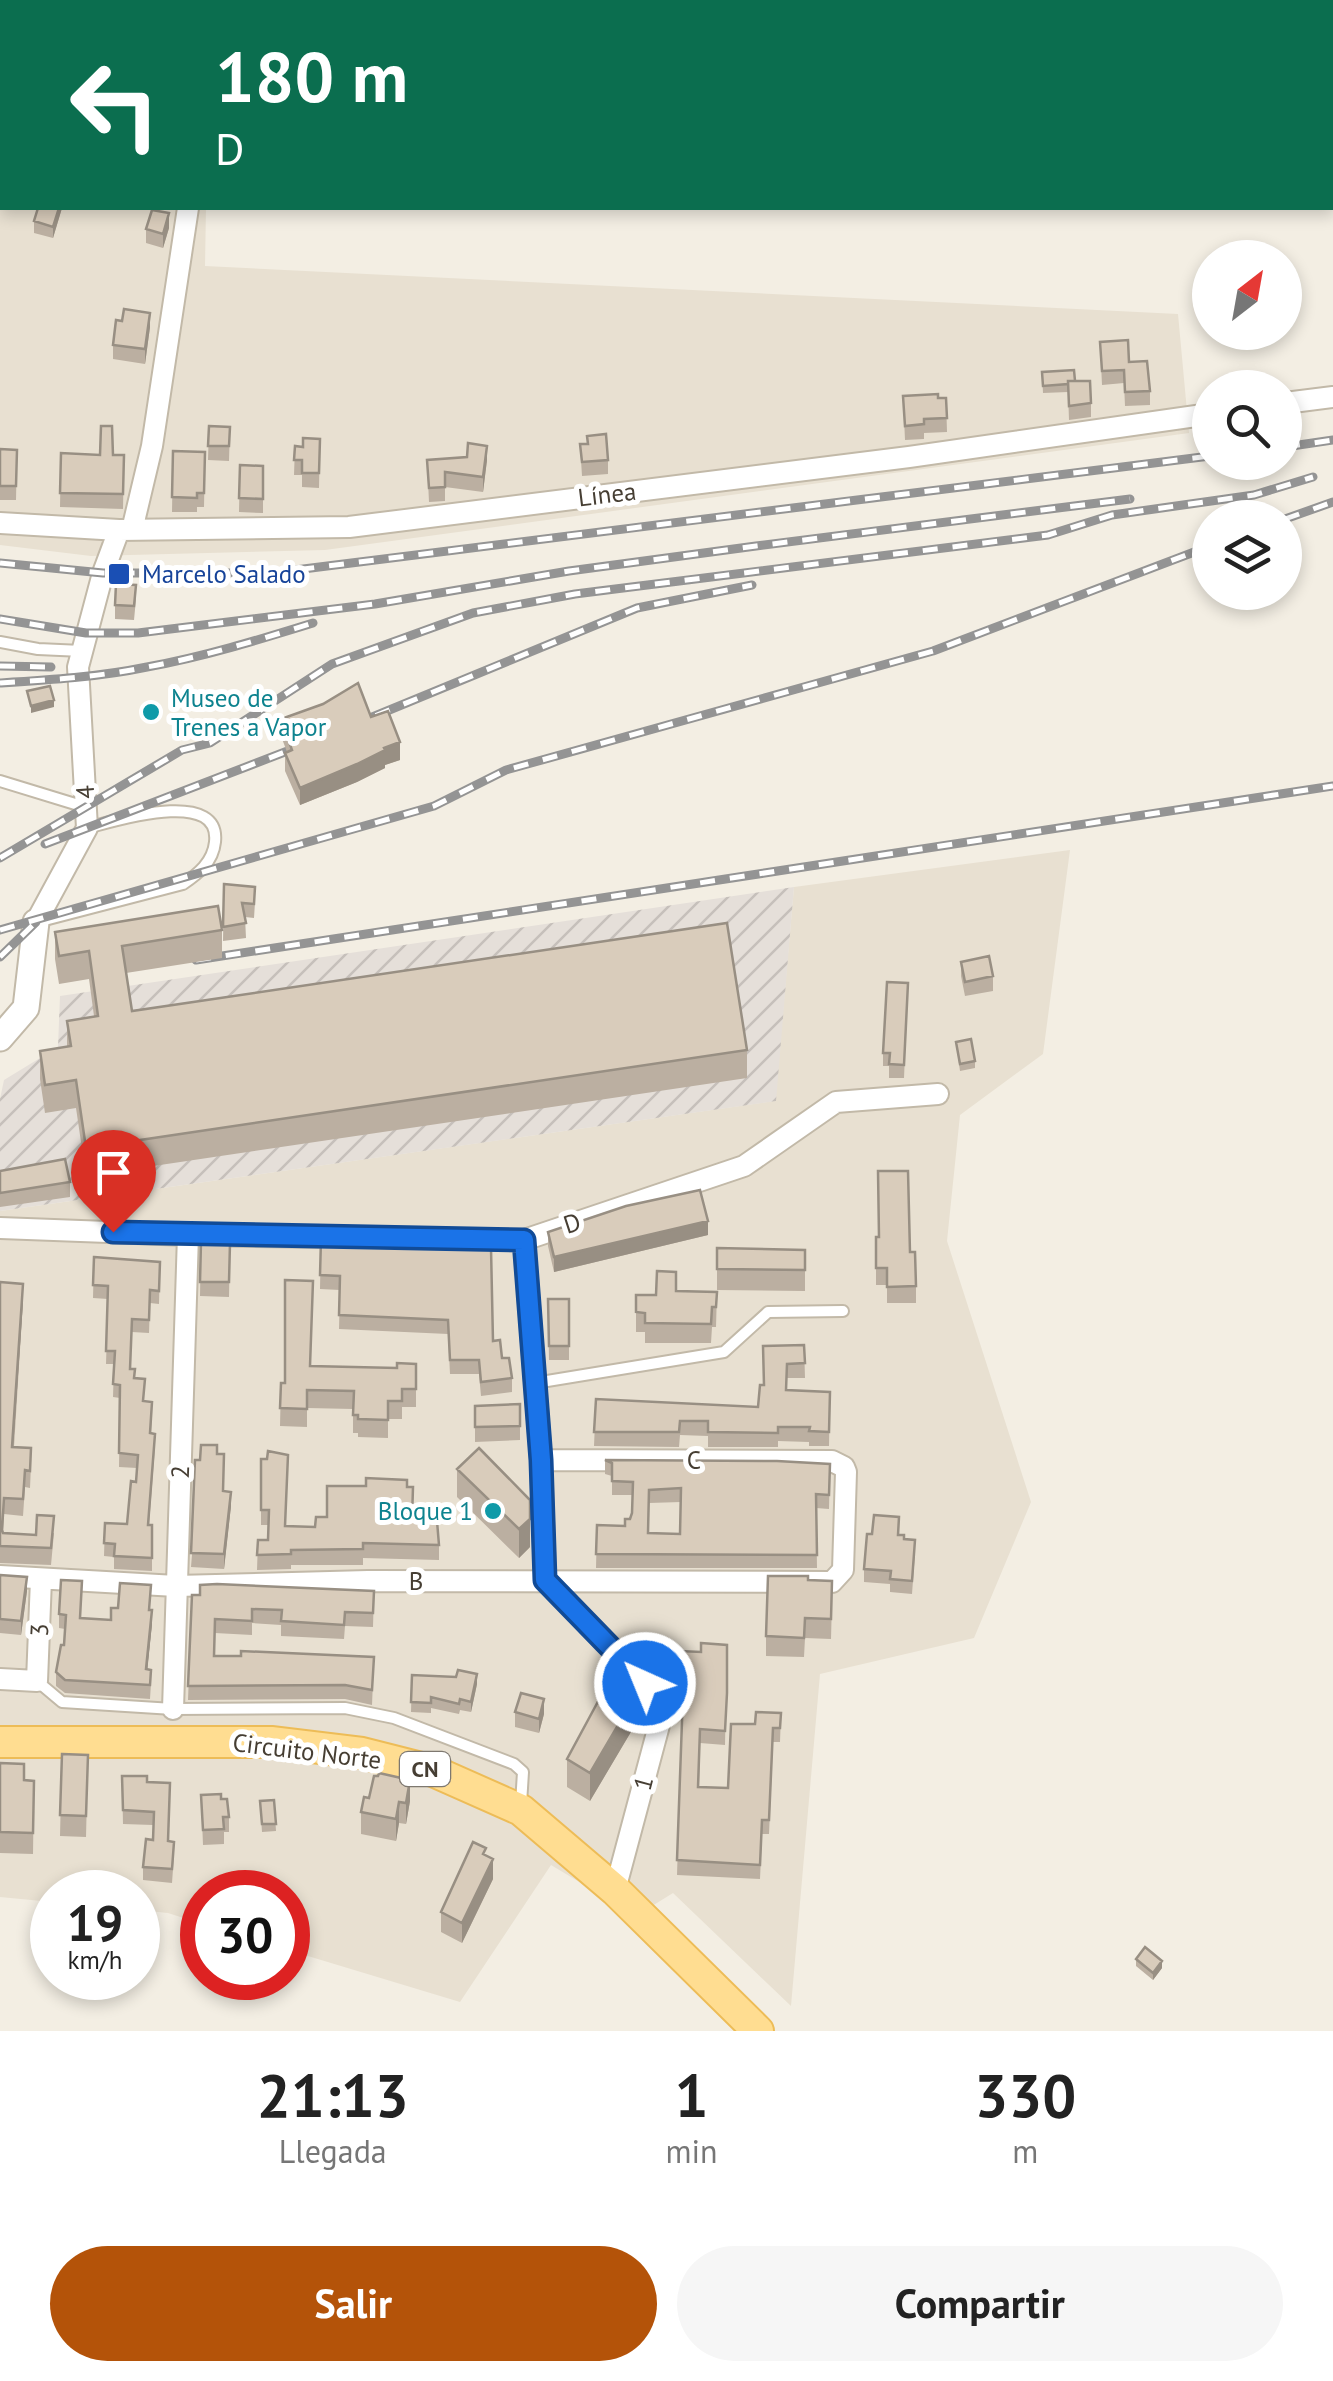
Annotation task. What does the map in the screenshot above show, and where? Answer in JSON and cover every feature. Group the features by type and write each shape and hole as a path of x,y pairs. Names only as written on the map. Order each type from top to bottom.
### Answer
{"main road":[{"name":"Circuito Norte","path":"0,1742 271,1742 362,1753 433,1771 520,1810 615,1890 758,2031"}],"street":[{"name":"4","path":"0,1038 26,1008 36,922 87,818 78,678 82,651 152,446 188,210"},
{"path":"1302,401 1333,397"},
{"name":"Línea","path":"0,523 125,530 349,526 909,457 1192,417"},
{"name":"D","path":"0,1228 524,1240 744,1166 836,1102 938,1094"},
{"name":"2","path":"173,1709 188,1235"},
{"path":"524,1240 541,1460 545,1580"},
{"name":"C","path":"541,1460 832,1460 844,1467 843,1570 832,1582"},
{"name":"B","path":"0,1576 176,1586 545,1580 832,1582"},
{"name":"3","path":"36,1682 41,1579"},
{"name":"1","path":"545,1580 645,1683 660,1718 615,1890"},
{"path":"0,1679 36,1682"}],"lane":[{"path":"0,642 82,651"},
{"path":"0,782 87,818 183,812 207,818 214,827 214,854 200,873 183,884 36,922"},
{"path":"534,1383 724,1352 768,1312 843,1311"},
{"path":"36,1682 62,1702 173,1709 345,1708 394,1718 514,1764 523,1772 520,1810"}],"shaded area":[{"path":"0,210 206,210 205,266 1178,314 1189,433 325,550 91,556 0,545"},
{"path":"1070,850 1043,1054 960,1115 947,1241 1031,1502 974,1638 820,1674 791,2006 673,1893 636,1916 551,1865 460,2002 310,1957 310,1870 180,1870 180,1917 160,1912 160,1870 30,1870 30,1900 0,1897 0,1211 775,1101 794,887"},
{"path":"794,887 776,1101 0,1211 0,1099 4,1080 58,1047 60,996"}],"building":[{"path":"37,210 58,210 53,227 34,221"},
{"path":"152,210 169,213 163,234 146,229"},
{"path":"124,309 150,313 145,349 113,345 116,320 122,321"},
{"path":"1128,340 1129,362 1147,361 1150,391 1125,392 1124,370 1102,371 1100,342"},
{"path":"1074,370 1075,381 1043,386 1042,372"},
{"path":"1068,381 1090,381 1091,403 1069,406"},
{"path":"938,394 938,398 946,398 947,418 924,419 924,424 905,426 903,396"},
{"path":"101,426 112,426 113,455 124,455 123,494 60,493 61,453 100,455"},
{"path":"209,426 230,427 229,446 208,446"},
{"path":"606,434 608,460 582,462 580,444 588,444 587,436"},
{"path":"303,438 320,439 319,473 302,473 302,460 294,460 295,446 303,447"},
{"path":"468,443 487,446 483,477 445,472 445,487 429,488 427,460 467,457"},
{"path":"0,449 17,450 16,486 0,486"},
{"path":"173,451 205,452 204,493 197,493 197,498 172,497"},
{"path":"240,465 263,466 263,499 239,498"},
{"path":"116,584 136,585 134,606 115,605"},
{"path":"358,683 371,717 388,711 400,742 300,788 285,753 292,750 281,719 323,704"},
{"path":"50,686 54,700 31,706 27,691"},
{"path":"224,884 255,887 254,904 242,903 246,923 223,927"},
{"path":"218,906 222,930 122,946 132,1011 727,923 747,1050 86,1148 76,1080 45,1085 40,1051 71,1046 67,1021 98,1016 89,951 59,956 55,932"},
{"path":"989,956 993,976 965,982 961,962"},
{"path":"887,982 908,983 904,1065 889,1064 890,1053 883,1053"},
{"path":"971,1039 975,1061 960,1064 956,1042"},
{"path":"65,1159 70,1182 0,1193 0,1171"},
{"path":"878,1171 908,1171 910,1252 915,1252 916,1286 887,1287 887,1268 876,1268"},
{"path":"700,1190 708,1221 554,1257 548,1232 626,1206"},
{"path":"321,1239 341,1240 341,1244 491,1248 493,1341 500,1340 502,1358 509,1358 512,1378 481,1382 479,1360 450,1360 448,1320 339,1315 340,1276 320,1275"},
{"path":"201,1242 230,1243 229,1282 200,1282"},
{"path":"717,1248 805,1250 805,1270 717,1269"},
{"path":"94,1257 160,1262 159,1291 150,1290 149,1320 132,1319 130,1369 135,1369 134,1378 145,1379 143,1401 152,1402 150,1433 155,1434 148,1525 152,1525 152,1558 114,1556 115,1544 104,1543 105,1523 127,1524 138,1455 119,1453 120,1385 113,1384 115,1351 106,1351 108,1286 93,1285"},
{"path":"657,1271 676,1272 676,1291 717,1292 711,1324 645,1323 645,1313 636,1312 636,1295 656,1295"},
{"path":"285,1280 313,1281 310,1366 397,1368 397,1363 416,1364 416,1389 402,1389 402,1401 388,1401 388,1420 358,1419 358,1415 353,1415 354,1391 307,1390 307,1409 280,1408 281,1383 285,1383"},
{"path":"0,1282 23,1284 12,1447 31,1448 23,1499 4,1498 2,1530 36,1535 37,1515 54,1516 51,1548 0,1546"},
{"path":"548,1299 569,1299 569,1346 549,1346"},
{"path":"804,1345 805,1363 787,1364 786,1390 830,1392 829,1432 809,1431 810,1427 778,1427 778,1433 708,1432 708,1421 680,1421 679,1432 594,1432 596,1399 758,1407 760,1385 764,1385 763,1346"},
{"path":"520,1404 520,1426 475,1427 475,1406"},
{"path":"201,1445 217,1445 217,1454 224,1454 223,1491 231,1492 224,1554 191,1553 195,1460 200,1460"},
{"path":"479,1448 530,1500 530,1519 519,1529 457,1469"},
{"path":"268,1451 288,1455 285,1526 315,1527 316,1517 327,1517 327,1486 366,1486 366,1478 407,1480 407,1487 413,1487 412,1520 437,1521 439,1545 363,1543 363,1549 291,1550 291,1554 257,1555 258,1540 268,1540 269,1510 261,1510 261,1459 267,1459"},
{"path":"605,1460 830,1464 829,1495 816,1494 817,1555 596,1554 597,1525 625,1526 625,1519 630,1519 632,1513 633,1482 612,1481 612,1463","holes":["681,1488 680,1534 648,1533 649,1490"]},
{"path":"874,1515 899,1517 898,1535 915,1540 912,1581 890,1579 891,1571 864,1569 867,1534 872,1534"},
{"path":"0,1575 27,1577 21,1621 0,1619"},
{"path":"768,1576 808,1576 808,1580 832,1581 831,1619 805,1618 804,1638 766,1636"},
{"path":"61,1580 82,1581 80,1618 111,1620 111,1608 118,1608 120,1583 151,1585 146,1669 151,1670 150,1685 65,1680 56,1672 64,1645 66,1615 59,1614"},
{"path":"200,1585 374,1591 373,1613 345,1612 344,1625 281,1621 282,1610 252,1609 252,1621 215,1619 214,1656 241,1656 241,1651 374,1657 372,1690 345,1685 188,1686 192,1595 200,1595"},
{"path":"701,1643 727,1645 727,1693 725,1731 700,1729 698,1787 728,1788 731,1724 755,1724 756,1712 781,1713 780,1728 773,1728 769,1820 762,1820 760,1865 677,1860 684,1666 679,1666 680,1651 701,1652"},
{"path":"622,1664 639,1674 646,1693 638,1691 590,1773 567,1759 615,1670 618,1672"},
{"path":"458,1670 477,1674 471,1702 460,1699 459,1704 431,1697 431,1703 411,1702 412,1675 456,1677"},
{"path":"521,1693 544,1699 539,1719 515,1712"},
{"path":"62,1754 88,1755 86,1816 60,1815"},
{"path":"0,1763 24,1764 24,1780 34,1781 33,1833 0,1832"},
{"path":"379,1773 410,1780 406,1803 399,1802 396,1819 361,1812 364,1797 369,1798 374,1776"},
{"path":"122,1776 147,1776 147,1782 170,1783 168,1841 174,1842 172,1869 143,1867 146,1839 153,1840 154,1812 123,1810"},
{"path":"221,1794 221,1799 227,1799 229,1817 223,1817 224,1829 203,1830 201,1795"},
{"path":"274,1800 276,1824 262,1824 260,1801"},
{"path":"473,1842 486,1848 483,1854 493,1859 462,1923 441,1912"},
{"path":"1145,1947 1162,1961 1153,1973 1136,1959"}],"railway":[{"path":"1302,445 1333,440"},
{"path":"0,563 103,573 271,573 1192,458"},
{"path":"0,858 182,750 210,743 332,664 473,613 575,594 1048,535 1112,515 1254,495 1313,477"},
{"path":"0,619 86,633 138,633 375,604 569,571 1130,499"},
{"path":"1302,513 1333,502"},
{"path":"0,930 434,806 506,770 933,651 1192,553"},
{"path":"348,727 637,608 752,585"},
{"path":"0,683 147,667 313,623"},
{"path":"0,666 51,667"},
{"path":"45,844 311,742"},
{"path":"196,960 1333,786"},
{"path":"0,957 36,922"}],"place":[{"name":"Marcelo Salado","path":"119,574"},
{"name":"Museo de Trenes a Vapor","path":"151,712"},
{"name":"Bloque 1","path":"493,1511"}],"route":[{"path":"113,1232 524,1240 541,1460 545,1580 645,1683"}]}
